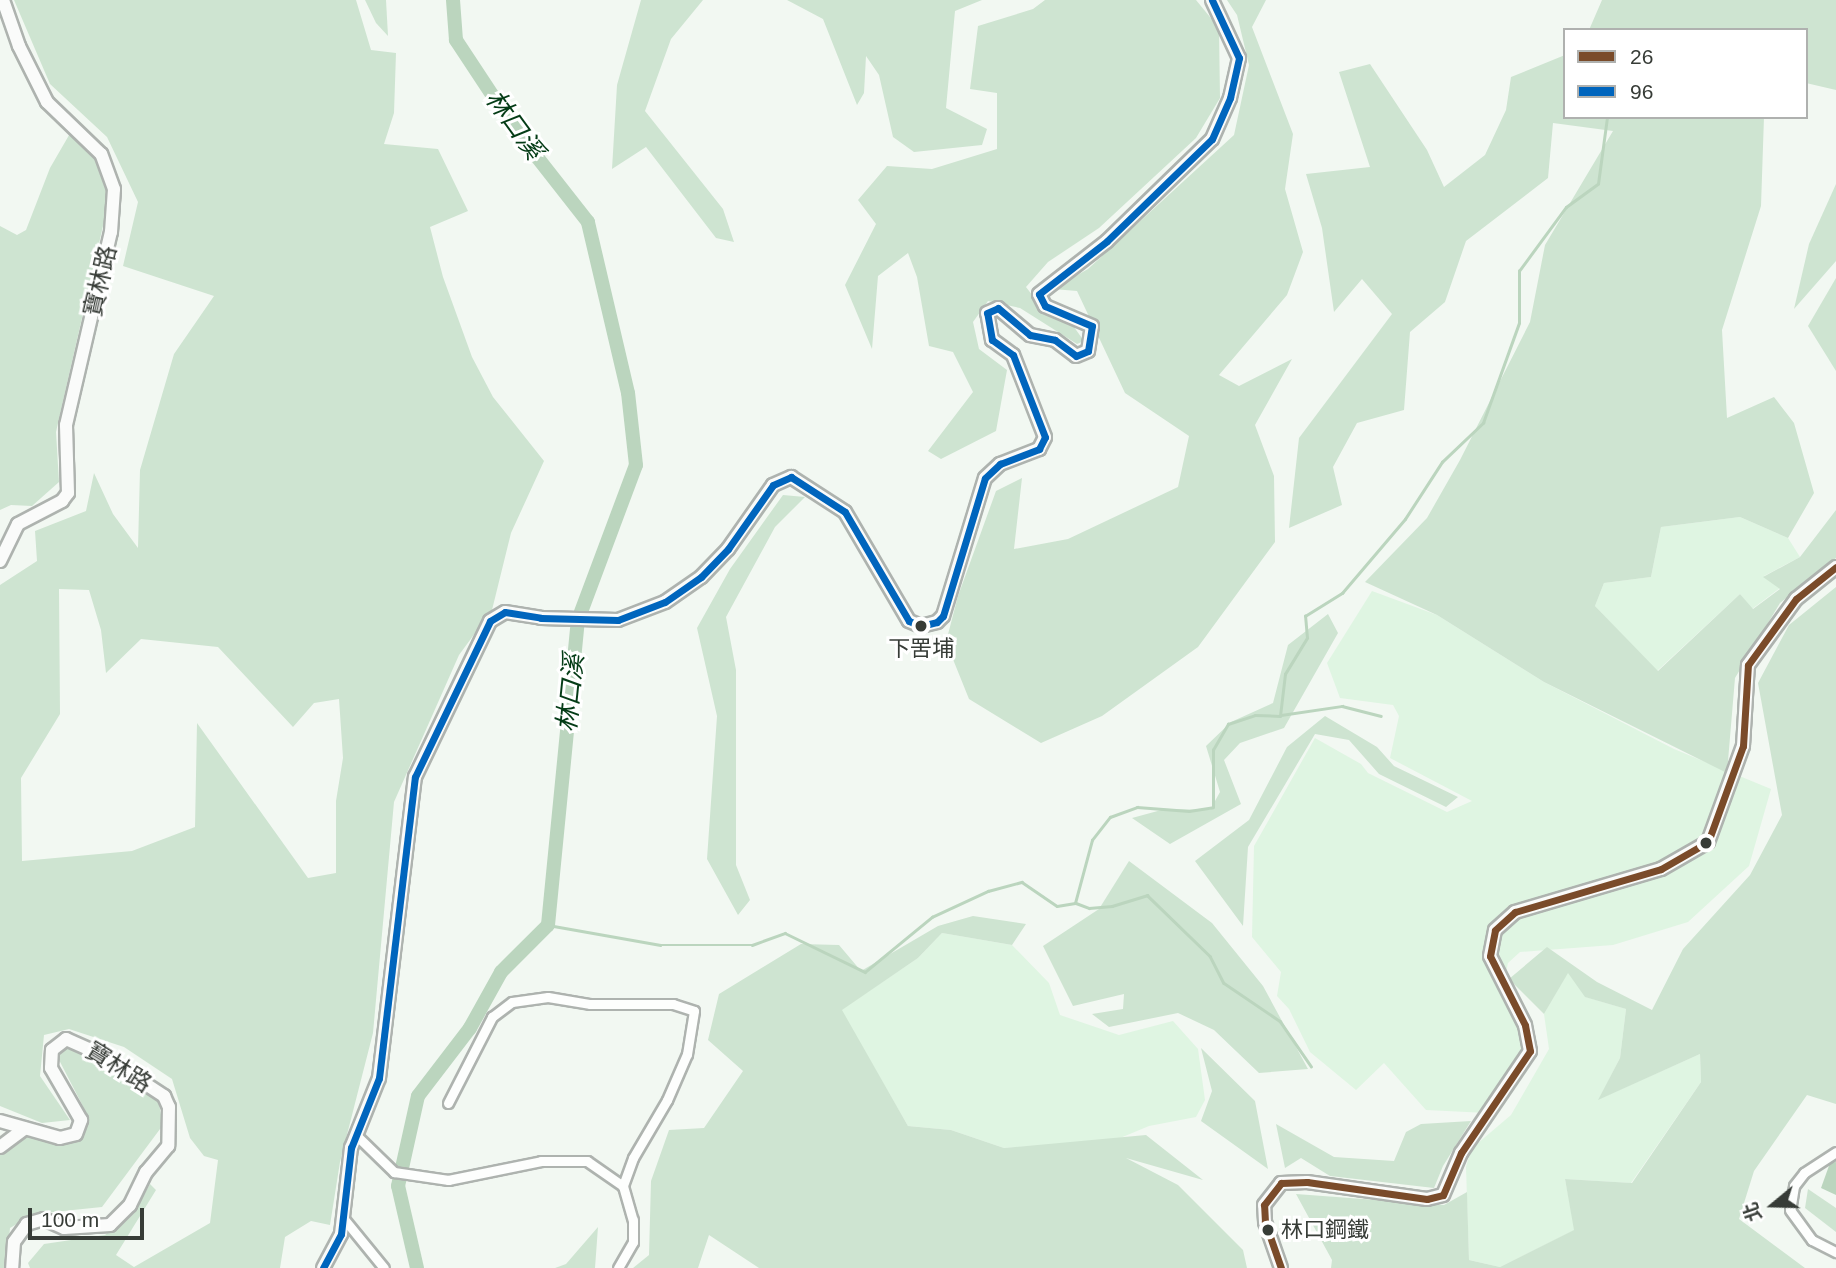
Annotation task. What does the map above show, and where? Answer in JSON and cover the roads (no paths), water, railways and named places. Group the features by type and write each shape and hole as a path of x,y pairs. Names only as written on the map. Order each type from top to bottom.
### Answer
{"street":[{"name":"寶林路","path":"0,561 18,524 62,501 68,493 66,425 111,232 114,189 101,154 47,102 19,46 3,0"},
{"path":"323,1268 336,1247 344,1219 345,1175 379,1078 415,777 490,621 505,612 595,622 618,620 676,596 728,549 774,485 791,477 845,512 909,621 921,626 937,622 985,478 1000,464 1039,449 1045,437 1013,355 992,340 988,330 987,313 998,308 1031,335 1055,340 1076,356 1088,351 1092,326 1045,306 1040,294 1093,254 1212,139 1230,98 1238,58 1212,0"},
{"path":"1281,1268 1265,1222 1264,1205 1281,1183 1307,1182 1427,1199 1443,1195 1461,1153 1530,1051 1525,1025 1490,956 1495,930 1515,912 1661,869 1708,842 1743,746 1748,665 1796,598 1836,567"},
{"path":"448,1103 492,1017 512,1002 548,997 590,1004 673,1004 694,1011 687,1054 667,1100 633,1158 623,1186 633,1220 633,1242 618,1268"},
{"name":"寶林路","path":"0,1121 60,1138 70,1138 80,1128 76,1109 51,1068 52,1050 66,1039 100,1054 164,1096 169,1107 167,1146 146,1172 130,1205 110,1225 64,1228 44,1219 27,1224 14,1242 12,1268"},
{"path":"0,1147 25,1128"},
{"path":"357,1136 394,1172 448,1180 541,1161 587,1161 623,1186"},
{"path":"1836,1152 1812,1167 1794,1186 1790,1210 1812,1240 1836,1252"},
{"path":"344,1219 384,1268"}],"waterway":[{"name":"林口溪","path":"417,1268 398,1186 418,1096 470,1028 501,972 548,925 578,620 636,465 628,393 588,222 512,125 456,40 453,0"},
{"path":"548,925 660,945 752,945 785,933 865,972 932,917 988,891 1022,882 1057,906 1075,903 1092,840 1110,817 1137,807 1189,811 1213,807 1213,750 1228,724 1255,715 1280,716 1285,674 1307,638 1305,616 1342,593 1405,519 1442,462 1483,423 1519,323 1519,271 1566,207 1598,184 1607,119"},
{"path":"1281,715 1342,706 1381,716"},
{"path":"1076,903 1089,908 1112,906 1147,895 1210,956 1224,983 1280,1021 1311,1066"}],"place":[{"name":"下罟埔","path":"921,626"},
{"name":"林口鋼鐵","path":"1268,1230"}]}
